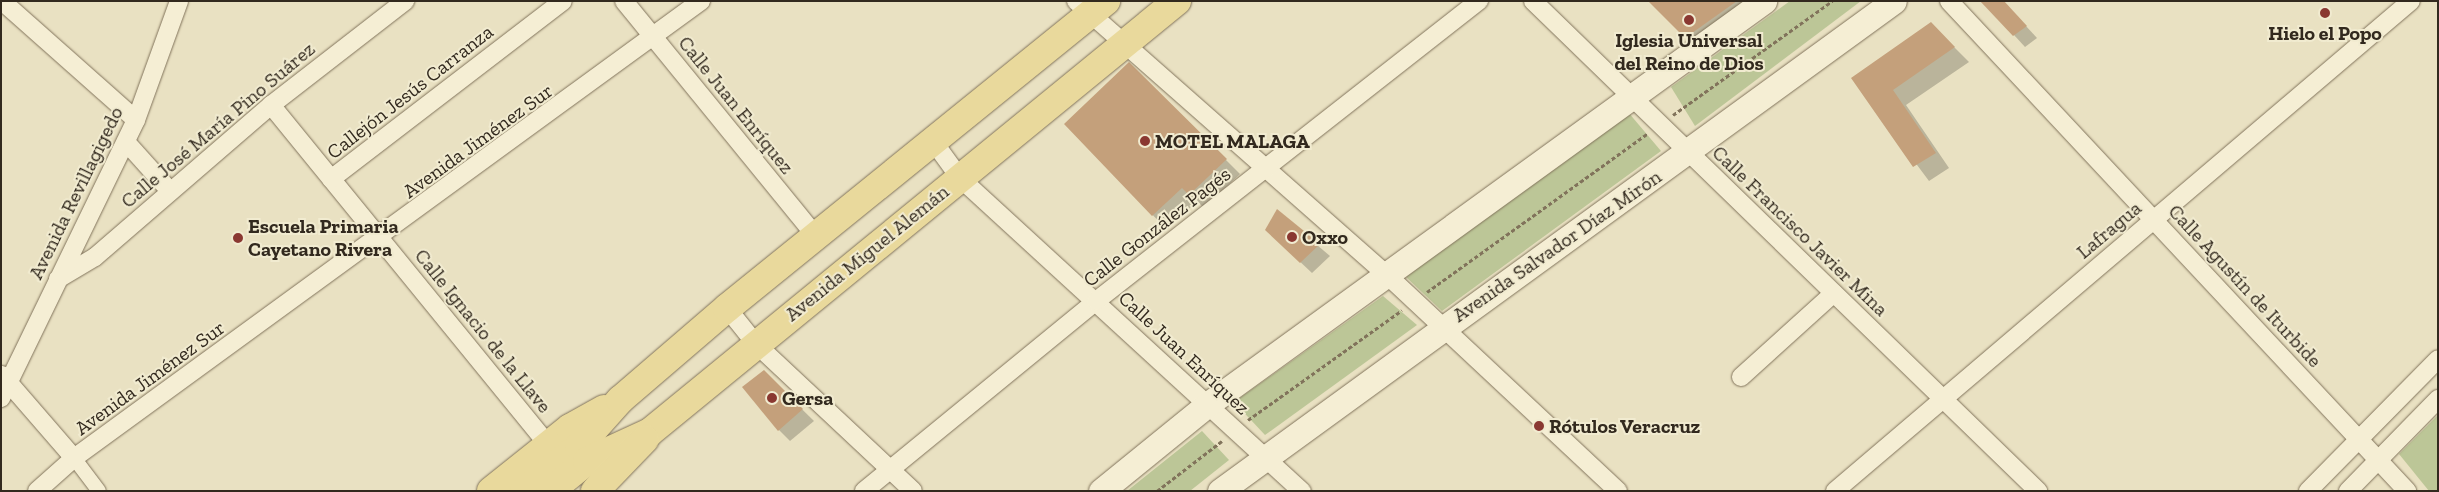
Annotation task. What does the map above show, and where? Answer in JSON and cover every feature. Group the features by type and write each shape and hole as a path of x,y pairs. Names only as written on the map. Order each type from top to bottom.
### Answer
{"main road":[{"name":"Avenida Miguel Alemán","path":"550,491 586,461 650,432 755,343 1176,1"},
{"path":"1101,491 1208,404 1630,96 1764,1"},
{"name":"Avenida Salvador Díaz Mirón","path":"1220,491 1264,456 1689,152 1894,1"},
{"path":"524,491 579,446 620,400 727,308 933,141 1091,5"},
{"path":"492,491 548,445 620,400"},
{"path":"595,491 650,432"}],"street":[{"path":"2,1 136,120"},
{"name":"Avenida Revillagigedo","path":"1,398 4,378 58,279 136,120 179,1"},
{"name":"Calle José María Pino Suárez","path":"58,279 95,257 270,104 405,1"},
{"name":"Callejón Jesús Carranza","path":"332,179 563,1"},
{"name":"Calle Juan Enríquez","path":"624,1 816,236"},
{"name":"Avenida Jiménez Sur","path":"37,491 74,458 380,239 655,38 701,1"},
{"name":"Calle González Pagés","path":"864,491 1096,301 1479,1"},
{"name":"Calle Francisco Javier Mina","path":"1533,1 2038,491"},
{"name":"Calle Agustín de Iturbide","path":"1949,1 2360,438 2407,491"},
{"name":"Lafragua","path":"1835,491 2411,1"},
{"path":"1091,5 1124,43 1265,170 1416,300 1618,491"},
{"name":"Calle Ignacio de la Llave","path":"270,104 548,445"},
{"name":"Calle Juan Enríquez","path":"933,141 960,178 1302,491"},
{"path":"126,142 170,191"},
{"path":"1741,377 1834,293"},
{"path":"727,308 755,343 913,491"},
{"path":"2308,491 2438,359"},
{"path":"4,378 74,458 100,491"},
{"path":"2348,491 2438,398"}],"path":[{"path":"1157,491 1236,430 1832,1"}],"green space":[{"path":"1790,1 1861,1 1695,126 1671,87"},
{"path":"1628,112 1661,151 1442,311 1406,277"},
{"path":"1383,296 1417,325 1265,435 1234,402"},
{"path":"2438,415 2438,491 2429,491 2399,454"},
{"path":"1202,431 1229,460 1190,491 1127,491"}],"building":[{"name":"Iglesia Universal del Reino de Dios","path":"1648,1 1737,1 1685,38"},
{"path":"1980,1 2004,1 2027,26 2013,36"},
{"path":"1931,22 1955,47 1893,90 1936,153 1913,167 1851,78"},
{"name":"MOTEL MALAGA","path":"1129,62 1227,159 1189,195 1182,188 1152,216 1064,124"},
{"name":"Oxxo","path":"1277,209 1320,244 1300,263 1265,230"},
{"name":"Gersa","path":"764,370 803,409 778,431 742,387"}],"place":[{"name":"Hielo el Popo","path":"2325,13"},
{"name":"Iglesia Universal del Reino de Dios","path":"1689,20"},
{"name":"MOTEL MALAGA","path":"1145,141"},
{"name":"Oxxo","path":"1292,237"},
{"name":"Escuela Primaria Cayetano Rivera","path":"238,238"},
{"name":"Gersa","path":"772,398"},
{"name":"Rótulos Veracruz","path":"1539,426"}]}
